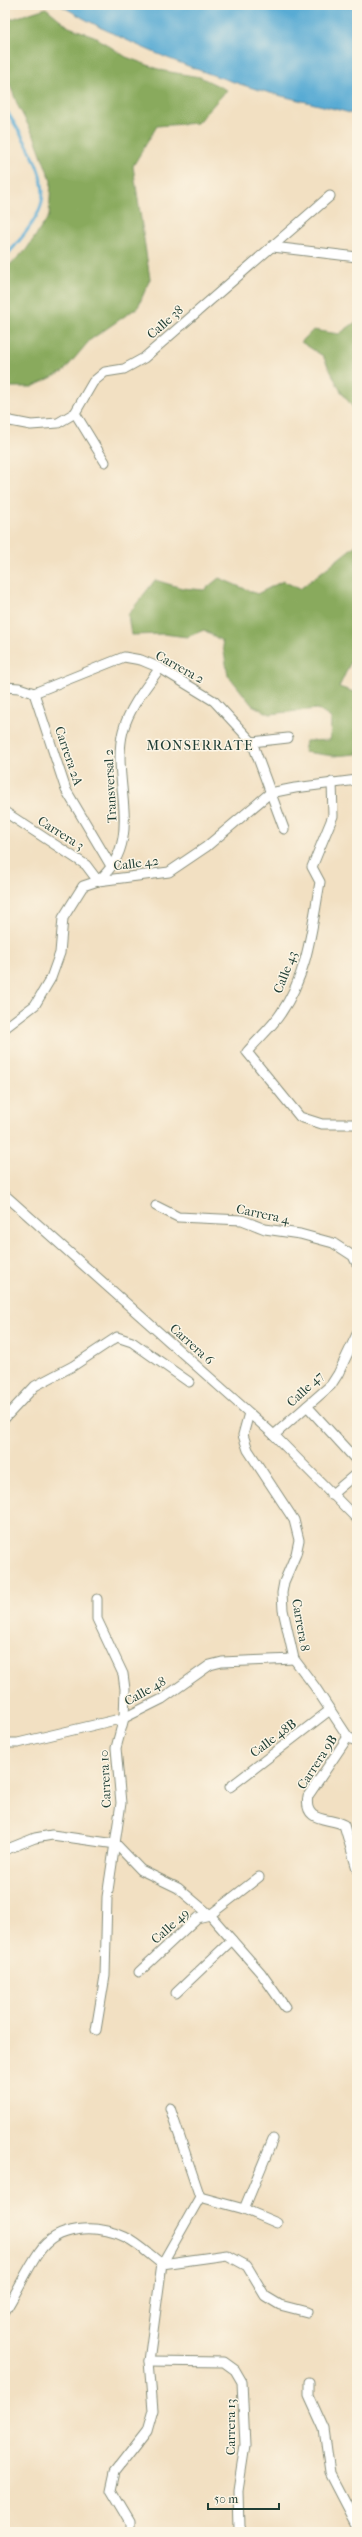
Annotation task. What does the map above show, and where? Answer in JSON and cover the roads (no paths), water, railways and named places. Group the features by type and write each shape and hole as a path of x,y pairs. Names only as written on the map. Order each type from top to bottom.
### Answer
{"street":[{"name":"Calle 38","path":"75,414 93,382 105,372 124,369 144,358 330,196"},
{"path":"273,247 357,257"},
{"path":"5,420 31,425 58,423 75,414 105,462"},
{"name":"Carrera 2","path":"34,693 124,657 141,660 160,668 214,701 252,742 284,829"},
{"name":"Transversal 2","path":"98,882 111,866 123,840 126,823 120,752 123,730 138,697 160,668"},
{"path":"5,687 19,688 34,693"},
{"name":"Carrera 2A","path":"34,693 66,790 111,866"},
{"path":"252,742 288,738"},
{"path":"270,793 332,782 357,780"},
{"name":"Calle 43","path":"332,782 333,816 312,867 320,882 305,963 296,987 281,1014 247,1052 300,1117 322,1124 357,1124"},
{"name":"Calle 42","path":"5,1028 35,1005 51,978 60,952 63,918 83,886 98,882 169,872 206,847 270,793"},
{"name":"Carrera 3","path":"5,812 86,865 98,882"},
{"name":"Carrera 6","path":"5,1195 274,1435 357,1519"},
{"name":"Carrera 4","path":"156,1206 178,1217 242,1220 266,1230 300,1234 334,1243 353,1256 357,1264"},
{"name":"Calle 47","path":"274,1435 331,1385 338,1374 357,1334"},
{"path":"5,1418 35,1386 73,1366 117,1337 132,1342 189,1382"},
{"path":"307,1406 357,1461"},
{"name":"Carrera 8","path":"249,1413 243,1435 248,1450 294,1520 299,1540 296,1554 284,1582 282,1592 283,1610 294,1659 348,1737 357,1742"},
{"path":"332,1495 357,1473"},
{"name":"Carrera 10","path":"96,2030 105,1976 106,1897 116,1844 121,1803 116,1748 124,1718 123,1674 97,1619 97,1599"},
{"name":"Calle 48","path":"5,1743 18,1743 124,1718 162,1699 210,1665 222,1662 294,1659"},
{"name":"Calle 48B","path":"230,1787 330,1710"},
{"name":"Carrera 9B","path":"348,1737 308,1796 307,1804 308,1810 322,1820 344,1825 357,1870"},
{"path":"5,1850 35,1838 52,1835 116,1844 141,1870 178,1888 210,1915 261,1973 286,2007"},
{"name":"Calle 49","path":"139,1972 197,1918 210,1915 259,1877"},
{"path":"176,1993 232,1940"},
{"path":"130,2532 130,2522 111,2490 115,2472 146,2431 154,2410 149,2361 162,2264 200,2197 170,2108"},
{"path":"244,2209 273,2140"},
{"path":"200,2197 244,2209 278,2223"},
{"path":"5,2311 40,2251 51,2240 74,2230 89,2227 125,2237 162,2264 227,2255 247,2266 265,2296 280,2305 307,2312"},
{"name":"Carrera 13","path":"149,2361 224,2362 235,2370 242,2382 245,2445 238,2491 239,2528 241,2532"},
{"path":"309,2382 309,2396 324,2429 330,2473 357,2525"}],"water":[{"path":"60,5 357,5 357,115 264,91 212,75 167,58 123,38"}],"waterway":[{"path":"5,108 37,165 43,190 42,201 37,215 5,257"}],"district":[{"name":"MONSERRATE","path":"200,745"}]}
